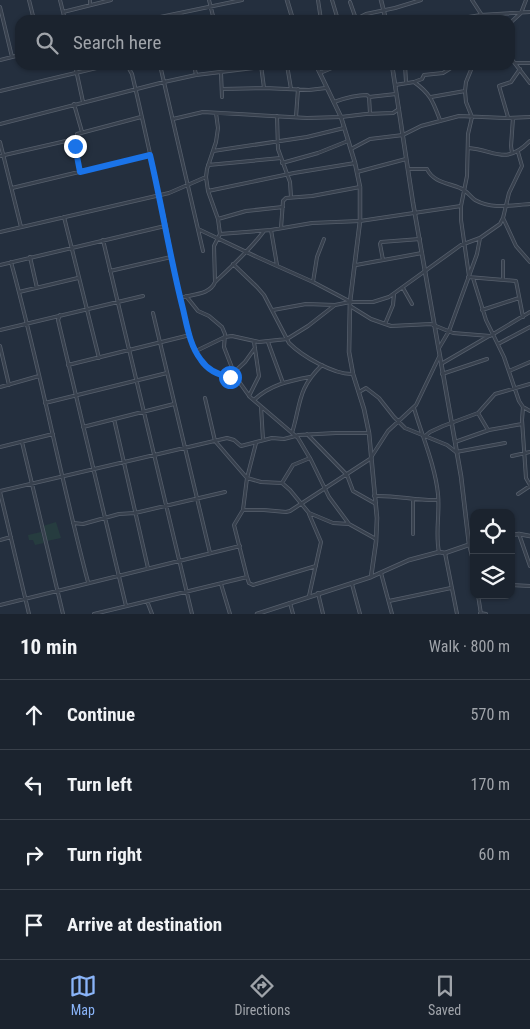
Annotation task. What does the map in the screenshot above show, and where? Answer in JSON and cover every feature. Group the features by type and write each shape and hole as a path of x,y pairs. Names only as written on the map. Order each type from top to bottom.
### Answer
{"street":[{"path":"29,0 33,15"},
{"path":"60,0 64,15"},
{"path":"90,0 90,5"},
{"path":"63,12 111,0"},
{"path":"209,0 213,15"},
{"path":"172,15 242,0"},
{"path":"287,0 292,15"},
{"path":"318,0 320,15"},
{"path":"332,0 336,15"},
{"path":"380,0 384,15"},
{"path":"364,15 421,0"},
{"path":"472,0 481,15 530,12"},
{"path":"515,18 521,13 526,0"},
{"path":"350,2 354,15"},
{"path":"0,6 12,57"},
{"path":"0,60 15,56"},
{"path":"516,63 530,63"},
{"path":"516,63 530,83"},
{"path":"508,118 499,86 511,82 520,69"},
{"path":"0,91 86,70"},
{"path":"130,70 159,195 180,298 196,351 200,359 211,370 226,376 234,373 255,348"},
{"path":"161,70 203,251"},
{"path":"195,70 196,75"},
{"path":"0,124 164,82 196,75 238,70"},
{"path":"262,70 264,88"},
{"path":"288,70 291,89"},
{"path":"318,70 341,118 355,163 360,187 360,221 350,304 349,352 369,433 370,459 376,504 376,539 371,577"},
{"path":"320,73 327,70"},
{"path":"393,70 471,554"},
{"path":"405,70 406,82"},
{"path":"395,85 414,82 422,79 424,75 443,73 448,70"},
{"path":"471,70 466,82 465,91 466,102 472,117 465,190 461,206 461,220 469,276 472,278 516,281 522,317"},
{"path":"77,72 83,102"},
{"path":"220,73 222,97"},
{"path":"414,82 431,97 440,120"},
{"path":"222,89 326,88"},
{"path":"296,117 298,89"},
{"path":"431,97 465,91"},
{"path":"334,102 351,96 367,95 369,97 396,94"},
{"path":"369,97 370,113"},
{"path":"74,104 82,132"},
{"path":"173,119 199,112 341,118 370,113 393,113 399,109"},
{"path":"215,282 214,246 220,234 218,219 208,191 206,177 218,128 216,113"},
{"path":"277,116 278,141 282,163 290,182 291,197"},
{"path":"351,149 370,140 403,135 421,126 459,116 530,117"},
{"path":"77,134 141,117"},
{"path":"512,153 513,118"},
{"path":"213,151 306,137 344,128"},
{"path":"2,155 66,141 71,142 75,146 80,172"},
{"path":"282,163 318,153 348,141"},
{"path":"468,148 477,148 497,155 518,152 530,141"},
{"path":"0,142 21,227"},
{"path":"273,310 306,304 350,304 373,302 389,298 464,244 480,238 495,228 503,218 509,194 522,166 518,152"},
{"path":"12,188 150,155"},
{"path":"208,165 281,158"},
{"path":"357,172 407,159"},
{"path":"208,191 287,174 355,163"},
{"path":"408,169 427,169 432,177 465,190 482,203 505,207 530,206"},
{"path":"0,232 176,191 206,177"},
{"path":"281,228 284,199 319,195 360,187"},
{"path":"220,234 271,230 312,223 360,221 461,206"},
{"path":"218,219 252,210 283,207"},
{"path":"64,217 99,358"},
{"path":"503,218 516,246 530,262"},
{"path":"0,265 165,226"},
{"path":"198,229 313,282 371,319 391,326 435,325 449,331 491,335"},
{"path":"180,298 210,289 250,249 264,230"},
{"path":"271,230 277,265"},
{"path":"439,348 449,331 477,254 480,238"},
{"path":"313,282 317,257 324,239"},
{"path":"383,260 381,242 420,239"},
{"path":"103,240 192,614"},
{"path":"356,265 422,253"},
{"path":"30,257 37,288"},
{"path":"110,271 171,257"},
{"path":"503,261 503,280"},
{"path":"11,262 53,434 72,523 88,582"},
{"path":"233,264 257,287 273,310 287,339 295,349 322,365 343,373 353,374"},
{"path":"19,292 79,278"},
{"path":"472,278 491,335 498,344 519,401 530,411"},
{"path":"403,288 412,304"},
{"path":"385,324 393,305 394,294"},
{"path":"0,330 143,296"},
{"path":"186,296 198,311 209,316 222,328 225,337 224,347 234,373 249,396 295,436 310,458 335,506 349,524 376,539"},
{"path":"482,310 519,298"},
{"path":"196,351 225,337 232,336 254,342 287,339 308,326 335,304"},
{"path":"441,364 530,312"},
{"path":"153,313 210,553"},
{"path":"58,320 60,315"},
{"path":"54,316 58,320 126,606"},
{"path":"498,344 530,328"},
{"path":"68,365 190,336"},
{"path":"249,396 259,376 254,342"},
{"path":"268,342 283,383"},
{"path":"0,346 9,384"},
{"path":"243,510 286,512 370,459 388,431 414,408 440,356"},
{"path":"442,374 488,359"},
{"path":"509,371 530,362"},
{"path":"292,433 300,397 310,377 322,365"},
{"path":"45,403 167,373"},
{"path":"0,387 39,376"},
{"path":"254,400 266,390 283,383 310,377"},
{"path":"423,437 430,432 478,413 492,396 515,387 530,384"},
{"path":"359,392 364,388 374,394 405,428 446,445 456,452 505,443"},
{"path":"205,398 215,441 247,478 261,482 282,483 309,513 321,542 309,596"},
{"path":"83,427 174,404"},
{"path":"518,494 530,486 526,478 522,424 523,406"},
{"path":"262,407 263,440"},
{"path":"414,408 436,482 439,552"},
{"path":"478,413 488,430"},
{"path":"114,419 148,568"},
{"path":"454,442 488,430 522,424"},
{"path":"29,614 0,492 215,441 230,439 240,446 272,438 284,439 307,434 369,433"},
{"path":"0,447 53,434"},
{"path":"307,434 347,475 353,490 376,504"},
{"path":"22,442 63,614"},
{"path":"256,443 247,478 243,510 234,525 250,583 253,585 316,566"},
{"path":"512,456 530,452"},
{"path":"282,483 293,465 310,458"},
{"path":"72,523 83,524 119,514 135,513 225,492"},
{"path":"374,496 438,500"},
{"path":"413,499 413,534"},
{"path":"309,513 333,523 349,524"},
{"path":"74,531 83,524"},
{"path":"519,534 530,566"},
{"path":"515,535 530,536"},
{"path":"0,540 11,537"},
{"path":"257,614 318,593 352,584 409,560 439,552 444,553 469,544"},
{"path":"0,604 240,546"},
{"path":"444,553 457,614"},
{"path":"381,573 392,614"},
{"path":"95,614 248,577"},
{"path":"221,584 230,614"},
{"path":"352,584 360,614"},
{"path":"515,586 530,586"},
{"path":"389,601 451,588"},
{"path":"318,593 324,614"},
{"path":"479,599 481,614 486,614"},
{"path":"147,601 152,614"},
{"path":"290,603 293,614"}],"green space":[{"path":"56,522 61,538 47,541 43,526"},
{"path":"41,532 44,543 35,545 33,540 29,540 28,535"}],"route":[{"path":"75,146 80,172 150,155 176,281 190,336 200,359 206,366 219,374 230,377"}]}
